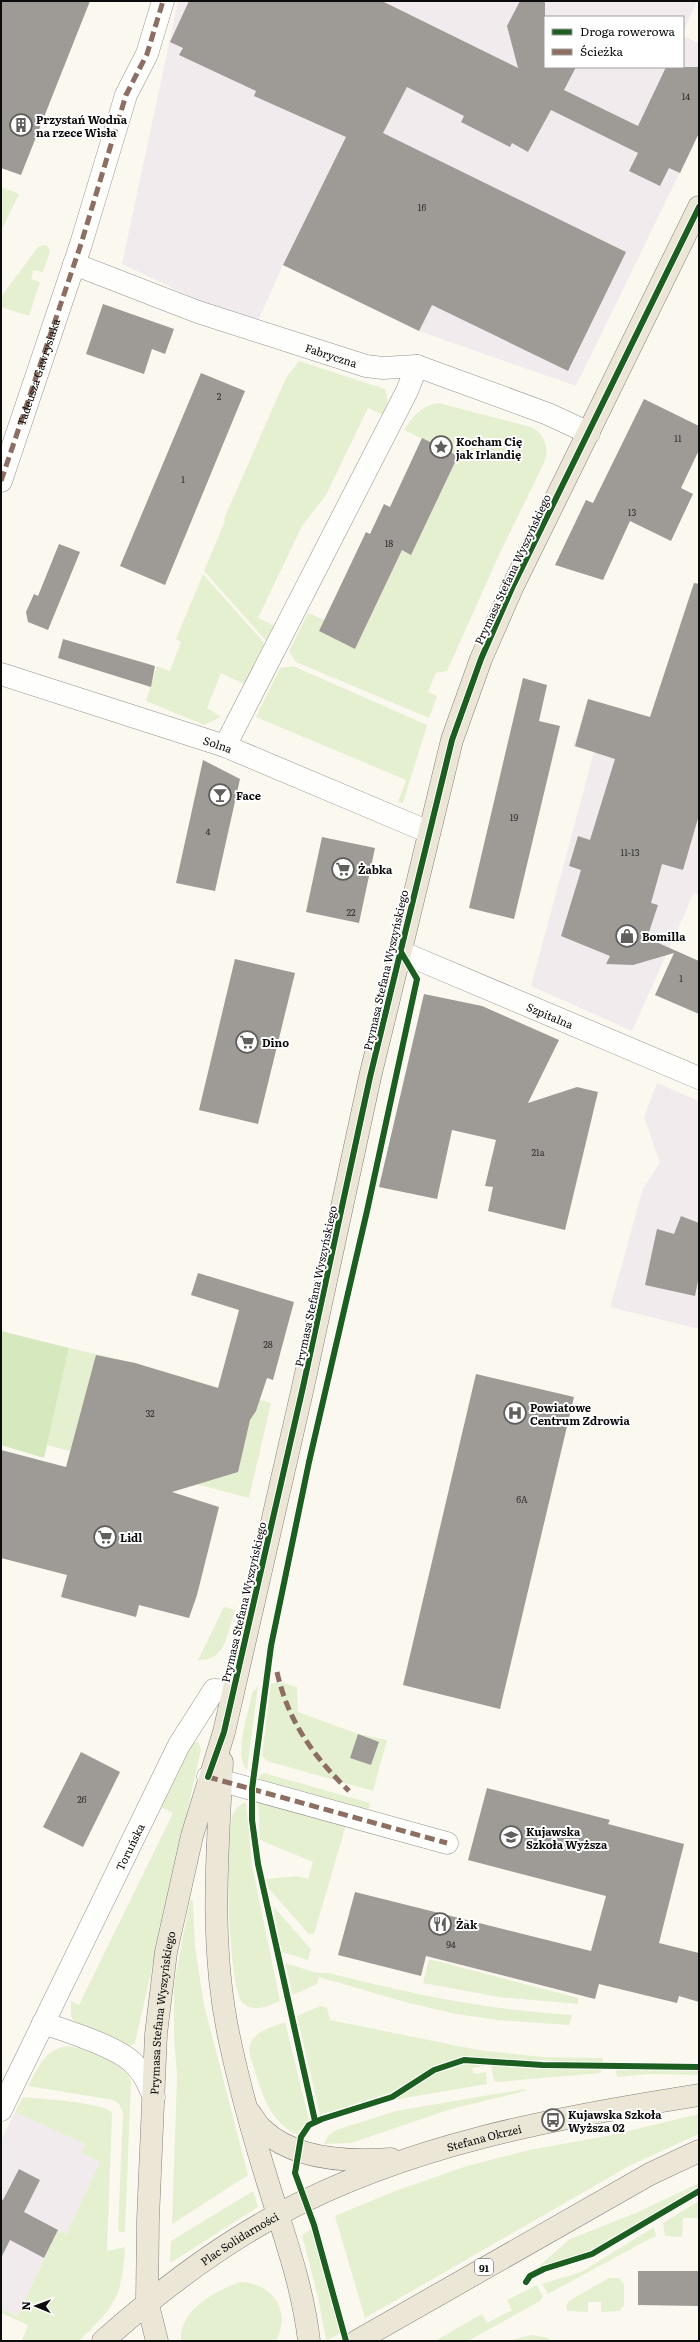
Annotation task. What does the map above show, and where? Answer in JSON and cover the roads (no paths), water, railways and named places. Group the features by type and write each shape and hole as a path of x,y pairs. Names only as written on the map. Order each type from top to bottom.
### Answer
{"main road":[{"name":"Prymasa Stefana Wyszyńskiego","path":"279,2214 247,2110 228,2031 220,1984 215,1931 215,1779 232,1691 303,1387 370,1077 452,740 481,659 512,588 590,433 699,207"},
{"name":"Prymasa Stefana Wyszyńskiego","path":"147,2301 156,2034 166,1952 192,1836 215,1779"},
{"name":"Stefana Okrzei","path":"279,2214 359,2177 410,2158 511,2129 612,2109 699,2095"},
{"name":"Prymasa Stefana Wyszyńskiego","path":"247,2110 264,2131 299,2151 324,2157 354,2159 410,2158"},
{"name":"91","path":"357,2341 650,2174 699,2151"},
{"name":"Plac Solidarności","path":"147,2301 205,2260 279,2214 296,2277 309,2341"},
{"path":"103,2341 147,2301 157,2341"}],"street":[{"name":"Tadeusza Gawrysiaka","path":"1,481 74,264 126,95 147,54 163,1"},
{"name":"Fabryczna","path":"74,264 198,312 366,366 383,368 417,366 548,414 590,433"},
{"path":"225,746 407,391 417,366"},
{"name":"Solna","path":"1,674 225,746 429,832"},
{"name":"Szpitalna","path":"400,952 699,1078"},
{"name":"Toruńska","path":"1,2110 179,1746 214,1690 232,1691"},
{"path":"215,1779 447,1843"},
{"path":"43,2022 84,2037 132,2061 145,2076 154,2097"}],"place":[{"name":"Przystań Wodna na rzece Wisła","path":"21,125"},
{"name":"Kocham Cię jak Irlandię","path":"441,447"},
{"name":"Face","path":"220,795"},
{"name":"Żabka","path":"343,869"},
{"name":"Bomilla","path":"627,936"},
{"name":"Dino","path":"247,1042"},
{"name":"Powiatowe Centrum Zdrowia","path":"515,1413"},
{"name":"Lidl","path":"105,1537"},
{"name":"Kujawska Szkoła Wyższa","path":"511,1837"},
{"name":"Żak","path":"440,1924"},
{"name":"Kujawska Szkoła Wyższa 02","path":"553,2120"}]}
